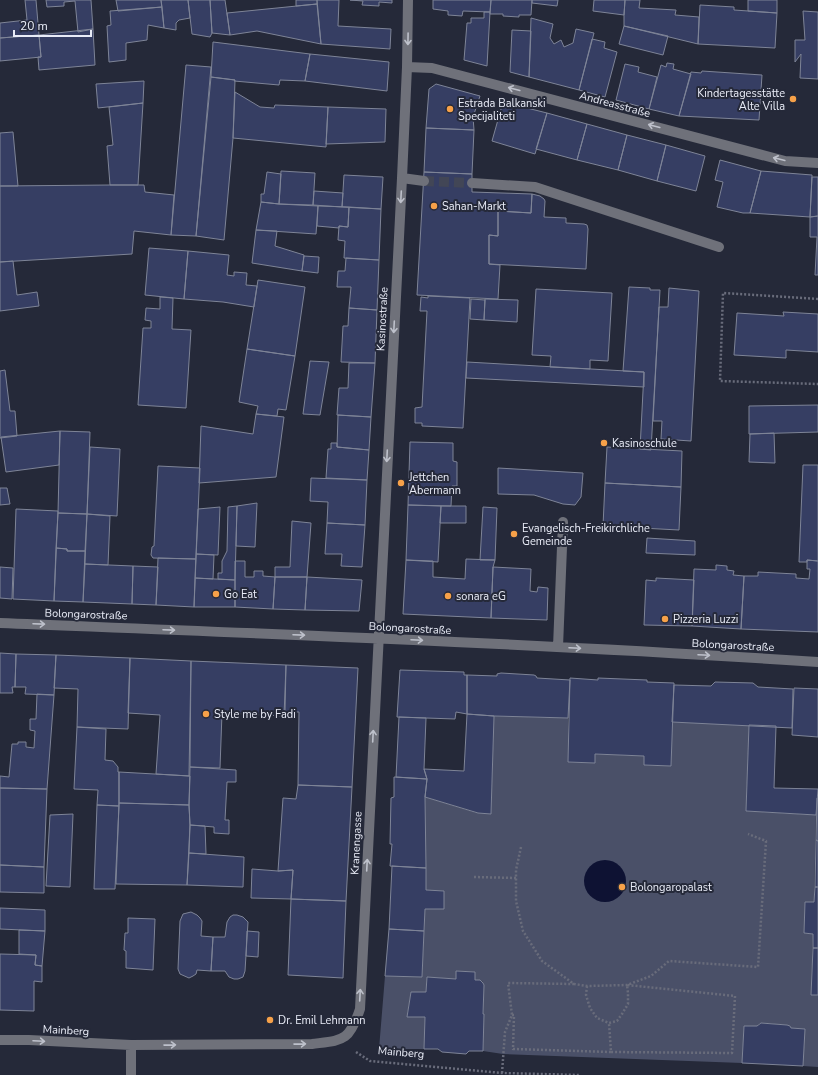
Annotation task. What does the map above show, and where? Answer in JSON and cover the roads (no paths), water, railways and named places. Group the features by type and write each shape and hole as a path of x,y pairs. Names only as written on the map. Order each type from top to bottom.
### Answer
{"street":[{"name":"Kasinostraße","path":"378,638 402,178 407,68 408,0"},
{"name":"Andreasstraße","path":"407,68 432,68 785,161 818,163"},
{"path":"402,178 424,181"},
{"path":"472,183 535,187 719,247"},
{"path":"558,647 563,522"},
{"name":"Bolongarostraße","path":"0,623 378,638 818,662"},
{"name":"Kranengasse","path":"339,1040 348,1034 355,1023 360,1009 378,638"},
{"name":"Mainberg","path":"0,1040 131,1045 312,1044 339,1040"},
{"path":"131,1045 131,1075"}],"tunnel":[{"path":"424,181 472,183"}],"place":[{"name":"Kindertagesstätte Alte Villa","path":"793,99"},
{"name":"Estrada Balkanski Specijaliteti","path":"450,109"},
{"name":"Sahan-Markt","path":"434,206"},
{"name":"Kasinoschule","path":"604,443"},
{"name":"Jettchen Abermann","path":"401,483"},
{"name":"Evangelisch-Freikirchliche Gemeinde","path":"514,534"},
{"name":"Go Eat","path":"216,594"},
{"name":"sonara eG","path":"448,596"},
{"name":"Pizzeria Luzzi","path":"665,619"},
{"name":"Style me by Fadi","path":"206,714"},
{"name":"Bolongaropalast","path":"622,887"},
{"name":"Dr. Emil Lehmann","path":"270,1020"}]}
